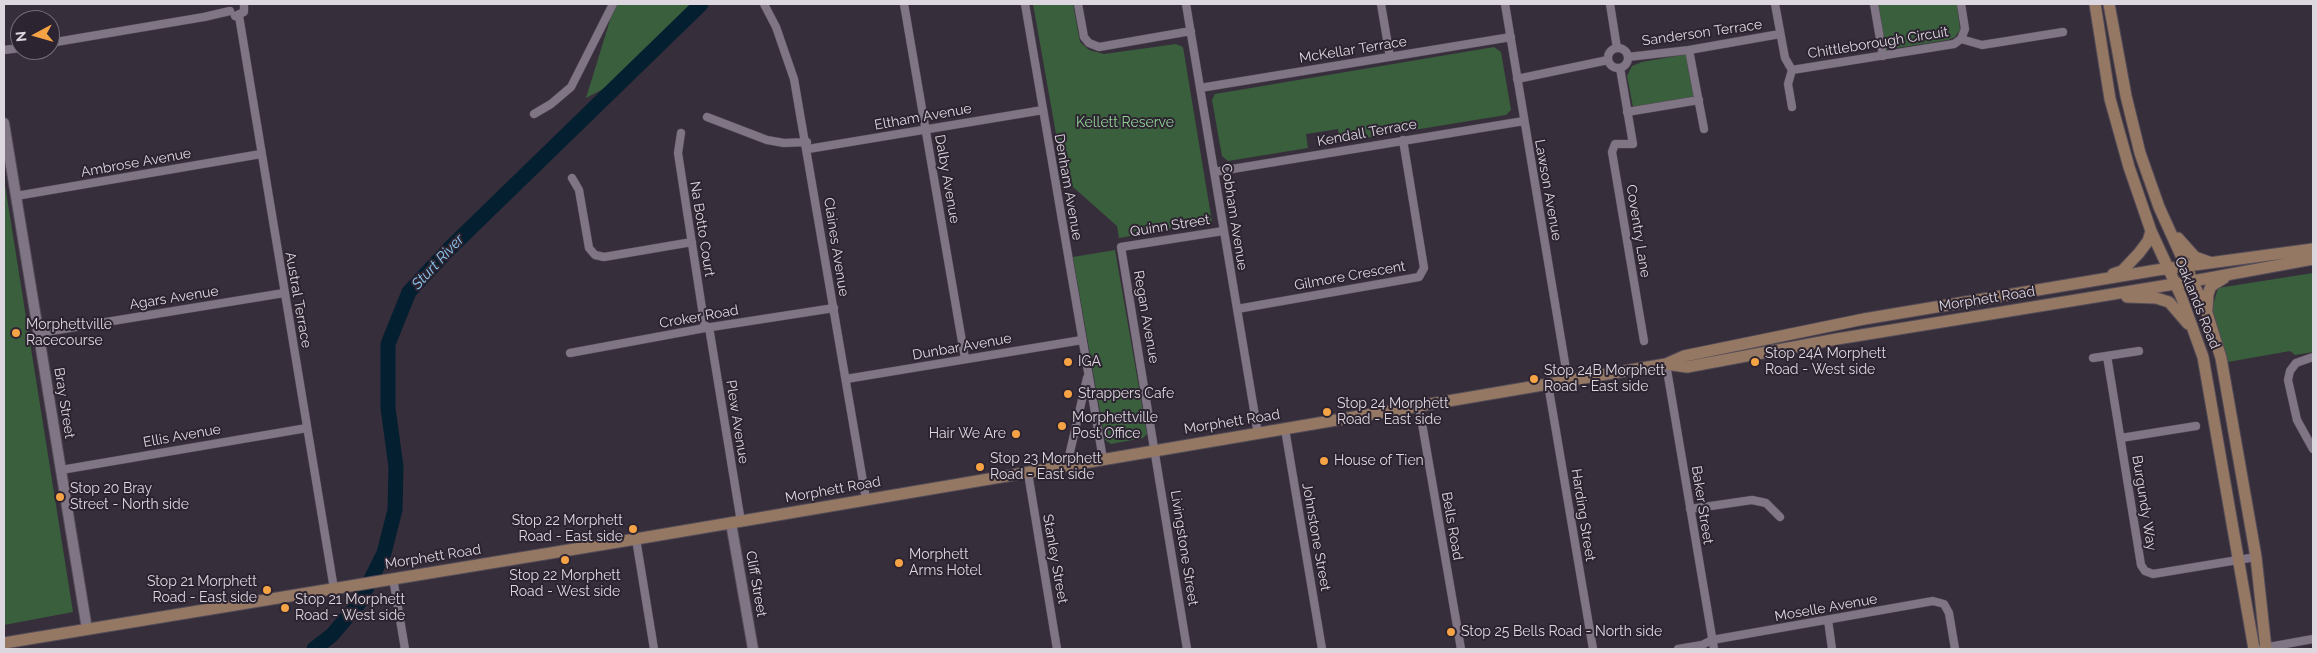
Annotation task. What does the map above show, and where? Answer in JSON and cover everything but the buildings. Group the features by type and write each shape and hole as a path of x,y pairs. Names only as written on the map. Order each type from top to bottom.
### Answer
{"main road":[{"name":"Oaklands Road","path":"2095,4 2110,99 2128,167 2151,230 2197,338 2210,386 2238,560 2261,649"},
{"name":"Oaklands Road","path":"2109,4 2131,122 2151,185 2207,313 2221,358 2256,556 2261,649"},
{"path":"2166,222 2190,253 2210,262"},
{"path":"2092,282 2122,271 2148,241 2151,230"},
{"name":"Morphett Road","path":"4,643 636,539 1568,381 1666,364 1684,356 1805,330 2168,268 2313,249"},
{"name":"Morphett Road","path":"1666,364 1687,367 1837,339 2229,275 2313,259"},
{"name":"Oaklands Road","path":"2207,313 2208,294 2211,286 2229,275"},
{"path":"2102,295 2156,298 2169,302 2183,317 2197,338"},
{"path":"2217,431 2224,435 2235,430"},
{"path":"2220,449 2226,443 2238,447"}],"street":[{"path":"60,41 204,18 230,7 234,15 239,16 244,12 244,5 254,4"},
{"path":"534,114 551,104 571,87 613,4"},
{"name":"Claines Avenue","path":"764,4 776,27 794,79 807,145 866,499"},
{"name":"Dalby Avenue","path":"904,4 964,359"},
{"name":"Denham Avenue","path":"1025,4 1102,459"},
{"path":"1078,4 1084,37 1089,43 1099,47 1191,31"},
{"name":"Cobham Avenue","path":"1186,4 1258,434"},
{"path":"1380,4 1390,57"},
{"name":"Lawson Avenue","path":"1505,4 1568,381"},
{"path":"1610,4 1617,48"},
{"name":"Chittleborough Circuit","path":"1775,4 1785,58 1792,70 1788,84 1792,107"},
{"path":"1874,4 1883,56"},
{"name":"Chittleborough Circuit","path":"1792,70 1949,46 1961,38 1965,29 1961,4"},
{"name":"Austral Terrace","path":"239,16 334,589"},
{"path":"1961,38 1982,45 2063,32"},
{"name":"Sanderson Terrace","path":"1628,57 1689,50 1780,34"},
{"name":"McKellar Terrace","path":"1200,88 1511,37"},
{"path":"1617,48 1624,50 1628,57 1626,64 1620,68 1612,66 1608,60 1611,51 1617,48"},
{"path":"1689,50 1704,129"},
{"path":"1517,79 1608,60"},
{"path":"1620,68 1627,112 1699,100"},
{"name":"Eltham Avenue","path":"707,117 767,140 807,145 926,129 1043,110"},
{"name":"Coventry Lane","path":"1627,112 1633,144 1615,144 1612,152 1644,341"},
{"name":"Kendall Terrace","path":"1214,172 1524,121"},
{"name":"Bray Street","path":"4,123 87,629"},
{"name":"Na Botto Court","path":"681,133 678,153 707,327"},
{"name":"Gilmore Crescent","path":"1236,309 1419,277 1424,268 1403,140"},
{"name":"Ambrose Avenue","path":"16,196 261,154"},
{"path":"572,178 579,190 589,248 595,255 604,257 692,242"},
{"name":"Quinn Street","path":"1121,247 1223,231"},
{"name":"Regan Avenue","path":"1121,247 1156,450"},
{"name":"Agars Avenue","path":"39,333 284,292"},
{"name":"Croker Road","path":"570,353 707,327 834,308"},
{"name":"Plew Avenue","path":"707,327 736,522"},
{"name":"Dunbar Avenue","path":"846,379 1082,340"},
{"path":"2094,358 2139,351"},
{"name":"Burgundy Way","path":"2107,356 2141,565 2145,571 2153,574 2256,556"},
{"path":"2313,357 2296,363 2290,371 2288,380 2297,420 2313,449"},
{"name":"Baker Street","path":"1666,364 1714,649"},
{"name":"Denham Avenue","path":"1067,465 1088,374"},
{"name":"Harding Street","path":"1548,384 1592,649"},
{"name":"Bells Road","path":"1419,406 1461,649"},
{"path":"2121,438 2196,426"},
{"name":"Ellis Avenue","path":"61,470 307,428"},
{"name":"Johnstone Street","path":"1285,429 1322,649"},
{"name":"Livingstone Street","path":"1156,450 1187,649"},
{"name":"Stanley Street","path":"1028,473 1057,649"},
{"path":"1690,509 1752,500 1766,503 1780,517"},
{"name":"Cliff Street","path":"736,522 752,649"},
{"path":"636,539 654,649"},
{"path":"388,579 405,649"},
{"name":"Moselle Avenue","path":"1678,649 1702,645 1712,640 1933,601 1944,604 1949,613 1954,649"},
{"path":"1828,620 1832,649"},
{"path":"2261,649 2313,639"}],"green space":[{"path":"615,4 701,4 624,78 586,98"},
{"name":"Kellett Reserve","path":"1033,4 1073,4 1080,42 1089,50 1104,54 1176,44 1183,47 1212,222 1119,238 1117,226 1064,179"},
{"path":"1877,4 1957,4 1960,30 1955,37 1948,40 1884,50"},
{"path":"1494,47 1501,52 1511,110 1506,115 1340,142 1338,129 1306,134 1308,148 1228,161 1222,156 1212,100 1215,94"},
{"path":"1687,54 1694,97 1633,107 1627,76 1632,66 1642,62"},
{"name":"Morphettville Racecourse","path":"4,179 73,612 4,625"},
{"path":"1115,250 1147,434 1143,438 1111,444 1105,440 1073,257"},
{"path":"2313,273 2313,352 2295,355 2290,351 2228,362 2211,312 2218,288"}],"waterway":[{"name":"Sturt River","path":"314,649 332,635 359,603 384,553 395,510 396,467 388,408 388,344 409,292 448,250 701,4"}],"place":[{"name":"Morphettville Racecourse","path":"16,333"},
{"name":"IGA","path":"1068,362"},
{"name":"Stop 24A Morphett Road - West side","path":"1755,362"},
{"name":"Stop 24B Morphett Road - East side","path":"1534,379"},
{"name":"Strappers Cafe","path":"1068,394"},
{"name":"Stop 24 Morphett Road - East side","path":"1327,412"},
{"name":"Morphettville Post Office","path":"1062,426"},
{"name":"Hair We Are","path":"1016,434"},
{"name":"House of Tien","path":"1324,461"},
{"name":"Stop 23 Morphett Road - East side","path":"980,467"},
{"name":"Stop 20 Bray Street - North side","path":"60,497"},
{"name":"Stop 22 Morphett Road - East side","path":"633,529"},
{"name":"Stop 22 Morphett Road - West side","path":"565,560"},
{"name":"Morphett Arms Hotel","path":"899,563"},
{"name":"Stop 21 Morphett Road - East side","path":"267,590"},
{"name":"Stop 21 Morphett Road - West side","path":"285,608"},
{"name":"Stop 25 Bells Road - North side","path":"1451,632"}]}
